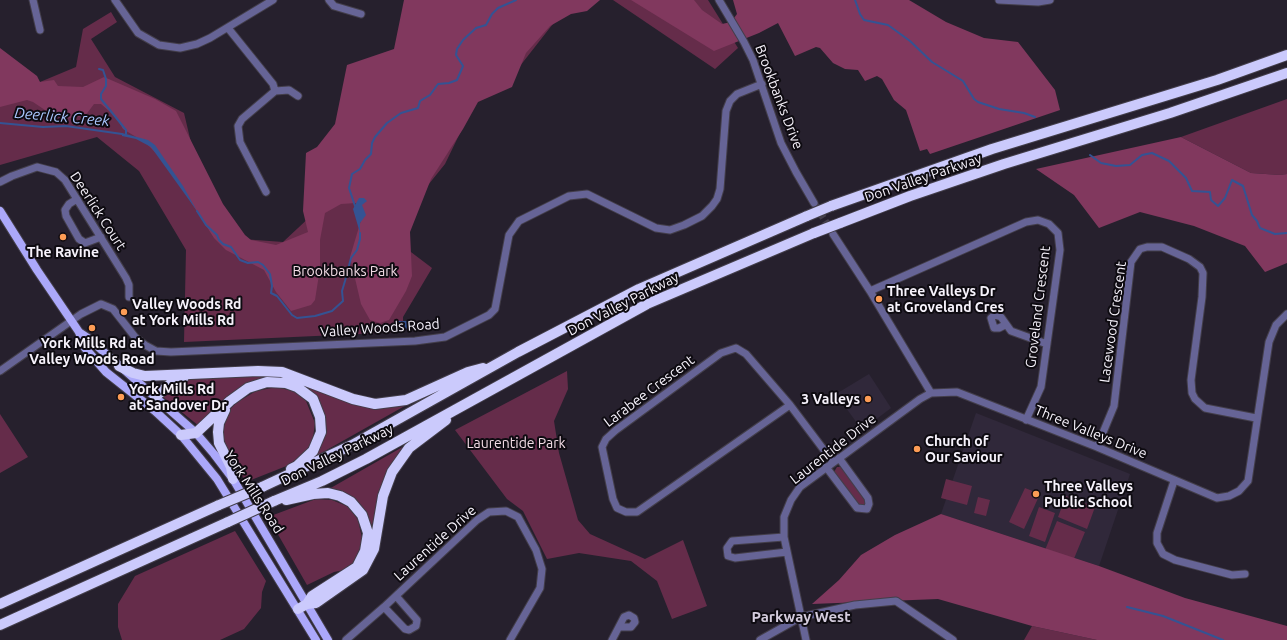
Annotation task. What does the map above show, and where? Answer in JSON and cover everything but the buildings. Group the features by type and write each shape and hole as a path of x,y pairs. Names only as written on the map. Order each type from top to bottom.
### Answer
{"highway":[{"name":"Don Valley Parkway","path":"0,604 219,504 262,487 352,445 494,365 639,289 807,216 831,206 992,149 1217,80 1287,55"},
{"name":"Don Valley Parkway","path":"0,625 274,501 322,481 647,304 814,233 910,196 1004,164 1177,111 1287,73"},
{"path":"118,366 133,373 145,376 258,371 282,372 353,399 375,404 406,400 468,372 494,365"},
{"path":"155,397 168,385 178,379 192,375"},
{"path":"181,435 196,434 230,401 248,388 267,382 286,383 296,387 312,399 320,417 320,432 313,451 297,466 282,473 262,487"},
{"path":"230,401 219,423 218,432 219,442 231,467 233,479"},
{"path":"302,606 316,603 363,570 374,549 387,484 398,462 409,448 464,405"},
{"path":"274,501 299,498 313,494 328,493 340,496 351,502 362,515 368,533 365,552 357,566 312,596 302,606"}],"main road":[{"name":"York Mills Road","path":"0,211 79,332 85,348 106,372 152,408 181,435 217,479 302,606 328,640"},
{"name":"York Mills Road","path":"79,332 88,338 196,434 233,479 302,606 316,640"},
{"path":"152,408 155,397"}],"street":[{"path":"33,0 40,30"},
{"path":"118,1 138,33 159,45 180,48 189,47 210,38 273,0"},
{"path":"329,0 334,6 361,14"},
{"name":"Brookbanks Drive","path":"719,0 744,42 762,84 781,142 814,203"},
{"path":"999,0 1038,2 1050,0"},
{"path":"228,28 273,84 275,90"},
{"name":"Valley Woods Road","path":"71,320 94,306 105,304 113,309 135,337 145,345 156,350 171,352 415,341 445,337 489,315 495,309 509,235 519,221 569,196 587,194 656,228 670,230 702,216 715,202 720,189 726,111 730,101 737,94 762,84"},
{"path":"266,192 240,142 238,126 242,119 275,90 289,90 298,96"},
{"name":"Deerlick Court","path":"0,182 26,170 37,167 56,172 65,180 126,278 129,285 129,297"},
{"path":"77,199 69,204 65,210 66,216 80,239 85,243 101,237"},
{"name":"Groveland Crescent","path":"870,291 1026,222 1044,221 1058,233 1060,250 1041,387 1026,420"},
{"path":"833,234 870,291 931,393"},
{"name":"Lacewood Crescent","path":"1097,447 1114,406 1132,262 1140,249 1147,247 1162,247 1189,259 1200,267 1203,273 1202,297 1191,380 1192,393 1195,399 1205,408 1256,418"},
{"name":"Three Valleys Drive","path":"931,393 957,392 1097,447 1217,498 1239,491 1248,481 1256,418 1269,342 1276,325 1287,314"},
{"path":"0,371 71,320"},
{"path":"1005,325 1011,331 1047,344"},
{"name":"Larabee Crescent","path":"790,405 637,512 626,512 617,508 613,499 602,447 606,439 616,430 722,353 736,348 746,354 790,405 868,498 869,504 867,509 857,508 826,467"},
{"name":"Laurentide Drive","path":"806,640 784,537 784,517 791,500 800,487 826,467 910,405 931,393"},
{"path":"1174,481 1157,533 1157,543 1163,554 1175,560 1232,575 1245,574"},
{"name":"Laurentide Drive","path":"346,640 384,607 477,520 489,512 506,511 518,517 536,550 542,569 540,588 510,640"},
{"path":"784,537 732,541 727,548 728,556 736,558 787,552"},
{"path":"384,607 405,629 409,630 416,626 417,620 396,596"},
{"path":"760,640 801,617 855,605 896,602 954,640"},
{"path":"612,640 620,627"}],"shaded area":[{"name":"Brookbanks Park","path":"404,0 600,0 587,11 571,14 550,26 526,53 512,87 478,102 463,129 431,179 410,232 412,276 406,291 389,320 380,323 370,320 361,304 350,257 362,217 356,203 341,204 325,213 320,240 320,268 315,300 311,305 291,311 276,292 264,270 226,250 214,238 166,163 146,143 123,129 116,117 101,104 94,104 85,116 63,119 27,100 0,107 0,48 37,76 40,82 54,80 58,86 83,87 104,77 155,99 176,111 223,204 245,235 251,240 276,245 308,232 303,211 306,153 317,147 335,124 347,65 394,49"},
{"path":"631,0 694,0 702,10 722,24 731,22 737,14 733,0 909,0 946,22 984,38 1018,42 1055,90 1060,110 930,154 927,149 920,151 906,110 894,100 882,79 877,76 865,81 858,70 845,69 833,63 820,48 816,47 795,56 778,23 759,33 714,51"},
{"path":"1181,137 1251,173 1287,174 1287,263 1265,272 1245,246 1194,226 1140,212 1099,228 1074,195 1036,169"},
{"path":"869,374 891,408 862,430 836,394"},
{"name":"Three Valleys Public School","path":"976,413 1130,474 1099,566 941,514"},
{"path":"941,514 1099,566 1185,598 1287,626 1287,640 1097,640 1032,626 938,599 812,604 839,580 861,555 895,535"}],"green space":[{"path":"613,0 708,0 738,48 715,69"},
{"name":"Brookbanks Park","path":"111,12 117,22 91,39 115,77 184,113 197,168 242,239 283,242 313,214 556,20 509,80 475,102 445,164 416,200 403,246 432,268 403,317 403,332 184,342 186,250 139,171 97,137 0,165 0,50 6,63 40,82 76,67 83,29"},
{"path":"1287,99 1287,174 1251,173 1181,137"},
{"name":"Laurentide Park","path":"567,371 568,389 554,421 559,453 578,520 590,534 645,559 683,540 707,606 672,619 657,581 631,561 579,553 547,559 523,511 507,499 455,430"},
{"path":"255,375 288,378 259,381 199,426 162,396 177,384 191,378"},
{"path":"298,383 354,403 410,403 316,456 325,433 326,419 316,399"},
{"path":"277,387 296,392 306,401 315,423 312,445 294,463 246,482 226,449 223,434 226,414 236,403 256,391"},
{"path":"0,414 28,457 0,473"},
{"path":"406,445 387,470 378,500 375,521 371,525 363,508 348,494 329,489"},
{"path":"837,467 841,467 866,501 865,506 860,507 834,472"},
{"path":"946,479 972,486 967,505 941,498"},
{"path":"1025,488 1040,494 1024,529 1009,522"},
{"path":"1066,496 1095,507 1087,529 1058,517"},
{"path":"978,497 990,500 986,516 974,513"},
{"path":"316,499 332,500 349,507 358,520 362,538 359,555 349,569 334,572 307,585 268,517"},
{"path":"1039,507 1055,513 1045,542 1029,536"},
{"path":"1057,521 1085,532 1073,561 1045,550"},
{"path":"235,531 266,581 262,592 261,608 244,629 220,640 122,640 118,627 118,604 135,576"},
{"path":"1032,626 1097,640 1024,640"}],"water":[{"path":"122,133 148,140 155,145 183,186 197,211 151,147 136,139 122,136"},
{"path":"359,198 364,198 367,201 362,205 366,215 360,223 360,233 353,209"},
{"path":"398,321 414,321 414,328 398,329"}],"waterway":[{"name":"Deerlick Creek","path":"355,206 349,188 352,174 360,169 365,160 371,154 372,143 375,137 387,123 401,113 418,108 420,101 430,95 438,84 449,83 457,80 463,66 456,55 457,49 463,40 476,28 486,25 492,14 498,8 516,0"},
{"name":"Deerlick Creek","path":"855,0 864,20 888,25 910,41 932,62 963,81 974,99 978,102 999,109 1024,113 1035,117"},
{"path":"99,69 103,70 106,79 106,86 101,94 101,99 126,130 126,134"},
{"name":"Deerlick Creek","path":"0,123 43,127 66,126 122,134"},
{"name":"Deerlick Creek","path":"1090,155 1101,163 1116,166 1130,165 1142,155 1152,153 1169,161 1186,178 1192,191 1210,192 1211,200 1218,206 1225,198 1232,180 1243,186 1252,215 1260,228 1275,234 1287,233"},
{"name":"Deerlick Creek","path":"197,211 206,225 217,235 219,240 223,244 231,247 240,260 248,263 258,262 263,265 270,274 272,286 271,293 277,296 292,315 297,318 315,316 332,311 343,301 342,291 351,258 357,250 360,233"},
{"path":"1127,607 1163,616 1223,640"}],"tunnel":[{"path":"814,203 831,230"}],"place":[{"name":"The Ravine","path":"63,237"},
{"name":"Three Valleys Dr at Groveland Cres","path":"879,299"},
{"name":"Valley Woods Rd at York Mills Rd","path":"124,312"},
{"name":"York Mills Rd at Valley Woods Road","path":"92,328"},
{"name":"York Mills Rd at Sandover Dr","path":"121,397"},
{"name":"3 Valleys","path":"868,399"},
{"name":"Church of Our Saviour","path":"917,449"},
{"name":"Three Valleys Public School","path":"1036,494"}],"district":[{"name":"Parkway West","path":"801,617"}]}
